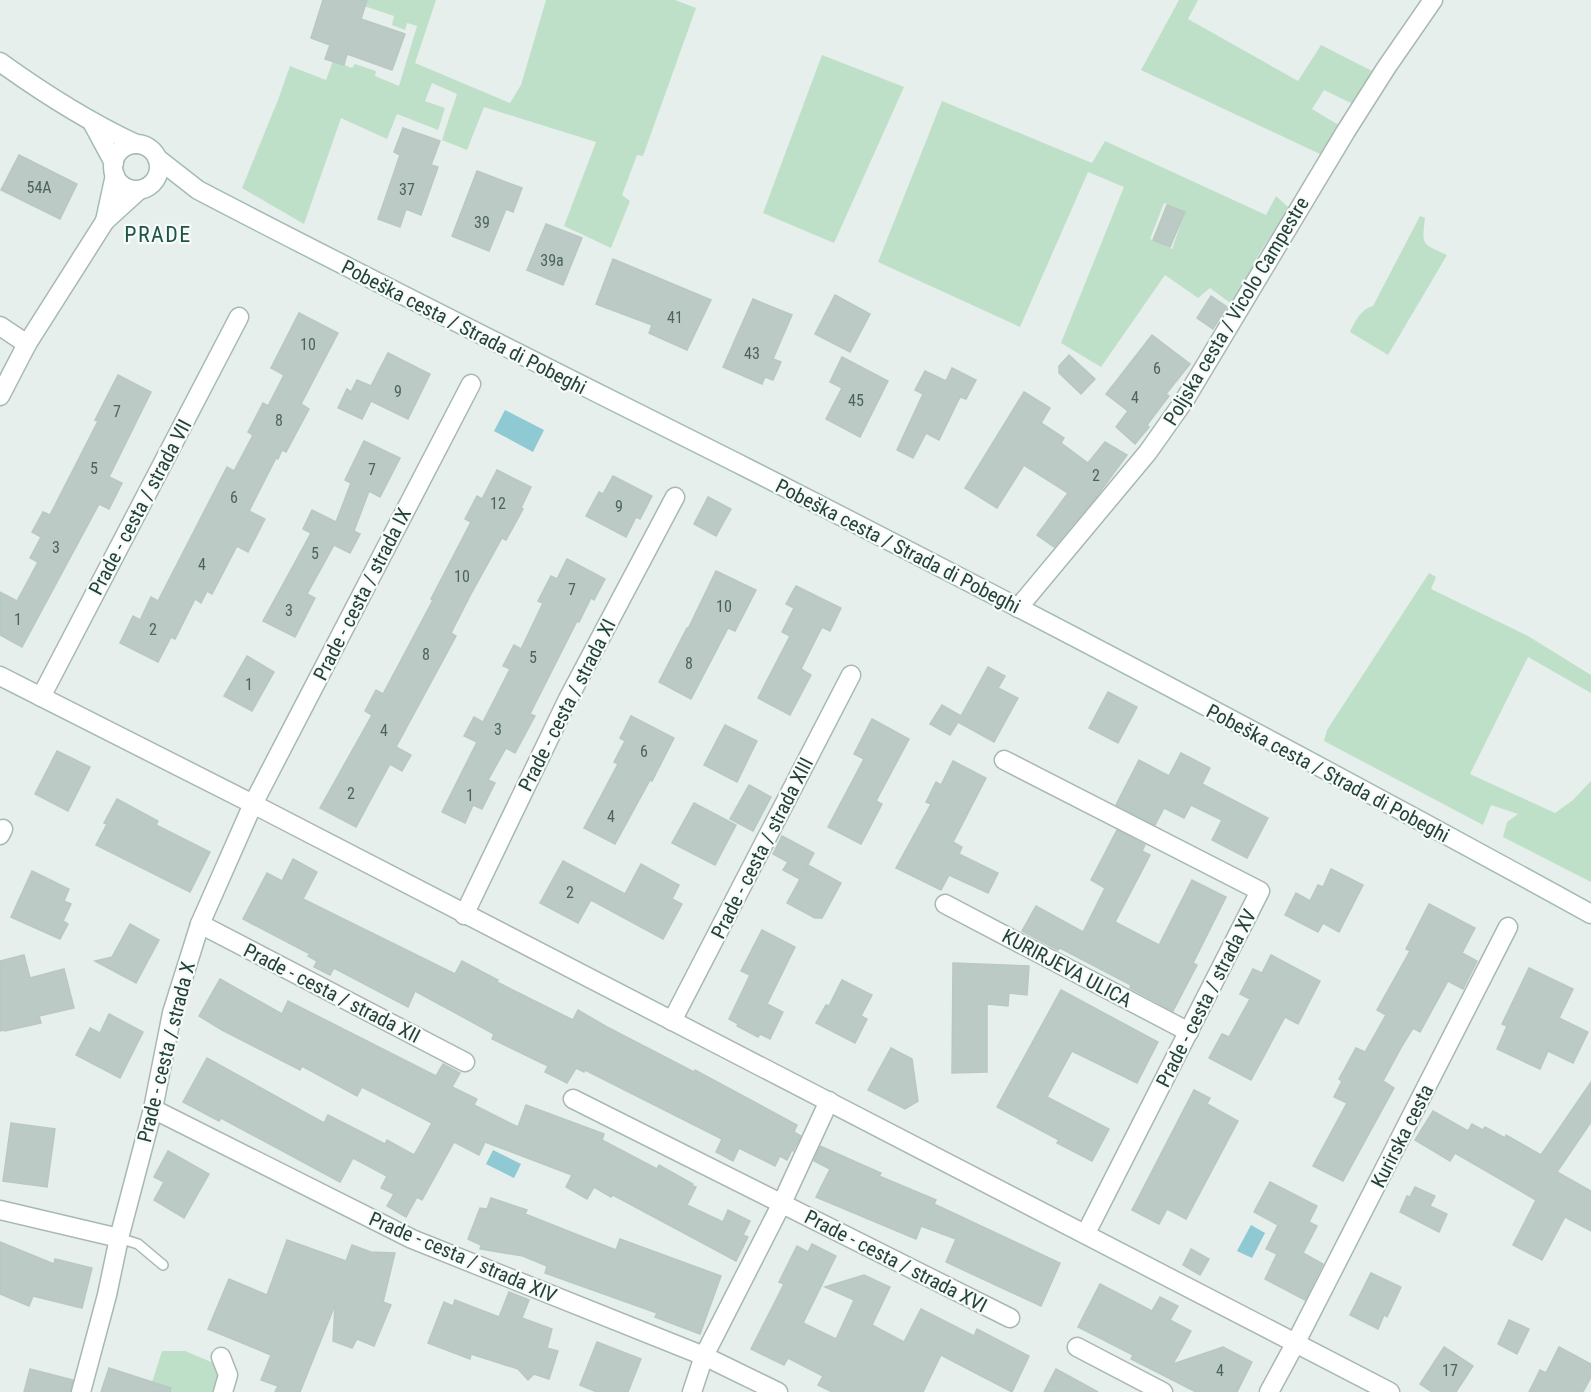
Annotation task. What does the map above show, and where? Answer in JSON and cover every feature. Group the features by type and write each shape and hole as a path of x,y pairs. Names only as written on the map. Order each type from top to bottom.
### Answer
{"street":[{"name":"Poljska cesta / Vicolo Campestre","path":"1018,608 1148,452 1184,401 1346,131 1386,68 1434,0"},
{"name":"Pobeška cesta / Strada di Pobeghi","path":"0,62 38,90 93,123 136,144 145,145 198,190 1018,608 1591,914"},
{"name":"Pobeška cesta / Strada di Pobeghi","path":"93,123 122,185 133,190 147,186 198,190"},
{"path":"105,221 114,169 122,149 136,144"},
{"path":"0,396 27,344 105,221 159,174 158,158"},
{"name":"Prade - cesta / strada VII","path":"41,697 239,317"},
{"path":"0,326 27,344"},
{"name":"Prade - cesta / strada IX","path":"253,804 471,384"},
{"name":"Prade - cesta / strada XI","path":"464,915 568,699 675,497"},
{"name":"Prade - cesta / strada XIII","path":"672,1021 851,675"},
{"path":"0,676 1086,1233 1390,1392"},
{"name":"Prade - cesta / strada XV","path":"1004,760 1260,891 1086,1233"},
{"name":"Prade - cesta / strada X","path":"81,1392 153,1109 172,1012 200,924 253,804"},
{"name":"KURIRJEVA ULICA","path":"945,904 1189,1032"},
{"name":"Prade - cesta / strada XII","path":"200,924 465,1062"},
{"name":"Kurirska cesta","path":"1269,1392 1508,927"},
{"name":"Prade - cesta / strada XVI","path":"573,1098 1010,1318"},
{"name":"Prade - cesta / strada XVI","path":"692,1392 704,1356 782,1203 829,1101"},
{"name":"Prade - cesta / strada XIV","path":"153,1109 412,1239 704,1356 778,1392"},
{"path":"0,1210 119,1238"},
{"path":"1077,1347 1164,1392"},
{"path":"221,1357 228,1375 224,1392"}],"lane":[{"path":"119,1238 138,1244 163,1265"}],"green space":[{"path":"367,0 436,0 415,63 510,103 521,85 546,0 675,0 696,8 643,156 637,155 622,195 630,201 611,248 564,226 596,142 484,107 467,150 442,140 457,94 432,83 425,101 445,108 438,130 397,114 387,139 341,118 304,224 242,188 290,66 326,80 333,61 352,68 355,64 376,71 375,76 399,86 417,26 407,23 405,30 392,25 394,16 364,6"},
{"path":"1179,0 1198,0 1188,19 1298,81 1321,45 1372,71 1353,104 1324,90 1312,109 1342,127 1322,155 1141,70"},
{"path":"822,55 904,87 834,243 763,213"},
{"path":"942,101 1092,163 1105,141 1266,215 1276,196 1289,208 1259,254 1233,305 1210,288 1198,298 1165,275 1101,367 1061,343 1124,187 1088,172 1020,327 878,262","holes":["1164,203 1185,212 1172,249 1150,239"]},
{"path":"1420,216 1425,218 1425,243 1447,255 1388,355 1350,332 1362,313 1373,306"},
{"path":"1429,573 1436,577 1431,589 1528,636 1591,675 1591,693 1528,657 1470,774 1555,813 1573,800 1591,781 1591,882 1503,837 1507,822 1518,814 1491,805 1483,825 1324,741 1327,730"},
{"path":"162,1351 185,1351 228,1369 223,1392 149,1392"}],"water":[{"path":"505,410 544,430 533,452 494,431"},
{"path":"493,1150 521,1164 514,1178 486,1164"},
{"path":"1251,1225 1265,1233 1252,1258 1237,1251"}],"building":[{"path":"323,0 367,0 361,19 405,34 392,70 347,54 344,65 325,59 330,45 311,38"},
{"path":"403,128 440,141 431,165 438,167 421,215 406,209 400,227 378,219 400,155 394,152"},
{"path":"19,155 77,184 60,219 1,190"},
{"path":"477,171 522,188 513,212 506,209 489,251 452,236"},
{"path":"1167,205 1185,212 1170,247 1153,240"},
{"path":"546,224 582,238 563,285 527,270"},
{"path":"613,259 711,300 687,350 649,333 652,325 596,304"},
{"path":"835,295 870,314 850,352 815,334"},
{"path":"1211,296 1227,307 1213,329 1197,318"},
{"path":"753,299 792,315 773,359 781,362 773,380 765,377 762,384 723,367"},
{"path":"299,313 338,333 301,404 309,409 286,452 282,450 278,459 276,458 249,511 265,519 248,552 237,546 212,594 207,591 201,603 195,599 175,639 171,637 158,662 120,643 133,616 140,620 151,597 158,601 227,467 234,471 253,435 248,432 263,403 268,406 284,375 271,368"},
{"path":"1152,335 1190,364 1166,394 1169,396 1135,444 1116,427 1128,411 1106,394"},
{"path":"388,353 430,374 408,419 371,401 362,419 338,408 347,389 351,392 357,380 371,386"},
{"path":"1069,355 1095,379 1081,394 1059,373 1059,366"},
{"path":"842,357 888,381 860,437 826,419 842,388 830,382"},
{"path":"952,368 976,380 966,399 960,397 939,440 926,433 913,458 897,450 923,394 915,390 925,371 946,381"},
{"path":"118,375 151,392 109,477 122,483 109,509 99,504 22,647 0,635 0,592 17,601 38,562 30,558 41,537 32,532 43,512 50,515 98,421 95,420"},
{"path":"1024,392 1050,408 1041,423 1064,438 1061,443 1088,463 1105,442 1127,455 1097,496 1054,547 1037,535 1068,493 1024,465 997,508 965,488"},
{"path":"364,441 400,458 380,497 369,491 354,531 360,534 350,553 334,545 307,594 315,598 295,637 263,621 311,533 303,529 312,510 336,522 351,483 345,480"},
{"path":"497,470 531,487 521,508 523,509 506,540 502,538 471,594 451,633 456,636 396,747 411,755 402,771 390,764 356,827 320,808 372,715 365,711 376,690 383,694 433,600 431,599 471,522 465,519 477,496 482,499"},
{"path":"613,476 652,496 640,519 636,517 626,537 586,516 599,492 603,494"},
{"path":"708,497 731,509 716,536 694,524"},
{"path":"567,559 605,579 594,600 591,598 579,622 577,621 530,714 535,716 515,753 506,748 488,780 495,783 482,809 473,805 465,823 442,812 477,742 464,736 474,717 483,722 510,669 503,666 514,645 521,649 543,603 538,601 551,576 557,579"},
{"path":"716,571 756,590 735,631 728,628 691,699 659,682"},
{"path":"796,586 841,608 830,631 822,627 801,669 811,675 790,715 758,698 790,636 782,632 794,608 786,604"},
{"path":"247,656 274,672 252,711 224,696"},
{"path":"988,667 1005,676 998,688 1018,698 994,742 958,722 950,735 930,724 942,705 961,716"},
{"path":"1108,692 1137,707 1118,743 1089,728"},
{"path":"631,716 674,738 615,844 584,828 618,764 614,762 625,741 620,738"},
{"path":"872,719 909,739 876,801 882,804 861,844 828,827 864,759 854,754"},
{"path":"725,725 757,741 737,782 704,765"},
{"path":"57,751 90,767 68,811 35,794"},
{"path":"1181,753 1210,768 1202,784 1268,818 1247,858 1212,840 1222,820 1191,805 1184,818 1164,808 1155,825 1116,805 1139,760 1169,776"},
{"path":"953,761 986,778 953,842 962,847 959,854 998,873 988,893 949,875 941,890 896,868 931,804 926,802 936,782 941,785"},
{"path":"749,785 771,797 753,831 730,819"},
{"path":"117,799 158,821 156,825 210,852 190,892 96,845 107,824 104,823"},
{"path":"694,803 736,825 715,865 672,843"},
{"path":"1117,830 1145,845 1142,851 1150,855 1115,922 1159,945 1192,880 1226,897 1193,963 1197,965 1173,1011 1130,988 1131,985 1022,931 1036,906 1083,932 1105,888 1091,880"},
{"path":"782,836 814,853 805,870 808,865 841,883 822,918 815,918 787,903 800,879 783,870 788,862 773,854"},
{"path":"293,859 317,872 303,899 455,974 462,961 498,980 497,982 573,1020 578,1010 694,1072 695,1070 797,1125 794,1132 801,1136 793,1151 787,1160 780,1156 775,1166 739,1148 733,1161 716,1152 722,1139 585,1070 584,1072 576,1068 567,1083 545,1072 548,1066 492,1039 494,1034 415,991 408,1007 334,968 330,975 314,967 317,961 308,956 310,954 243,919 267,873 282,881"},
{"path":"563,861 625,894 641,864 679,885 672,899 682,904 663,939 591,900 578,923 540,903"},
{"path":"1331,869 1363,885 1339,932 1323,923 1318,932 1285,915 1296,893 1310,901 1318,885 1323,887"},
{"path":"32,871 69,889 64,901 71,904 63,921 68,924 60,939 11,917"},
{"path":"1429,904 1475,928 1462,953 1477,961 1463,989 1448,981 1420,1032 1413,1028 1402,1046 1383,1081 1394,1088 1343,1181 1313,1166 1347,1103 1334,1097 1342,1081 1339,1079 1356,1048 1365,1052 1386,1015 1377,1010 1410,951 1406,949"},
{"path":"130,924 159,940 136,983 95,961 112,957"},
{"path":"762,930 795,947 767,1004 783,1012 770,1039 760,1034 758,1037 729,1019 750,975 741,971"},
{"path":"24,955 30,978 64,969 74,1008 39,1016 41,1023 0,1031 0,961"},
{"path":"1271,955 1320,981 1298,1024 1285,1017 1251,1080 1209,1058 1222,1034 1229,1037 1250,999 1240,994 1253,969 1262,973"},
{"path":"953,963 1029,966 1027,995 1009,993 1008,1006 987,1004 987,1072 952,1073"},
{"path":"1529,968 1573,989 1559,1018 1588,1032 1573,1063 1548,1051 1540,1069 1497,1049 1507,1026 1502,1024"},
{"path":"220,979 282,1014 288,1001 436,1076 443,1064 460,1073 452,1087 477,1099 474,1105 518,1127 526,1105 604,1134 602,1140 657,1169 659,1165 693,1184 692,1186 696,1187 687,1205 723,1222 728,1210 750,1221 743,1235 748,1237 736,1261 594,1187 587,1199 566,1187 572,1175 485,1142 479,1155 454,1142 422,1200 417,1197 406,1217 387,1206 394,1194 381,1188 387,1176 353,1158 340,1182 221,1118 219,1121 183,1102 207,1058 324,1123 328,1115 385,1144 387,1140 414,1155 432,1123 362,1087 357,1096 302,1066 300,1070 199,1016"},
{"path":"842,980 872,995 861,1016 867,1019 855,1043 816,1023 826,1005 829,1006"},
{"path":"1061,990 1158,1042 1137,1083 1072,1051 1047,1097 1109,1129 1092,1161 1057,1143 1059,1140 997,1107"},
{"path":"109,1014 143,1032 120,1078 76,1055 90,1028 100,1033"},
{"path":"891,1048 912,1059 918,1101 905,1109 868,1090"},
{"path":"1591,1082 1591,1122 1557,1172 1591,1191 1591,1231 1565,1217 1542,1260 1513,1245 1536,1200 1455,1153 1450,1161 1415,1140 1433,1111 1468,1131 1472,1124 1483,1130 1485,1127 1505,1138 1506,1135 1541,1155"},
{"path":"1194,1090 1210,1098 1207,1104 1238,1121 1186,1219 1167,1209 1159,1224 1132,1210"},
{"path":"11,1123 55,1129 47,1187 3,1181"},
{"path":"820,1146 881,1173 879,1176 936,1200 934,1204 1060,1263 1041,1306 946,1262 956,1239 921,1226 916,1239 816,1197 830,1169 814,1161"},
{"path":"168,1151 209,1174 184,1218 154,1200 164,1182 154,1177"},
{"path":"1270,1182 1317,1206 1309,1222 1317,1226 1303,1253 1323,1264 1305,1300 1265,1279 1277,1254 1266,1249 1278,1225 1254,1212"},
{"path":"1415,1187 1435,1196 1430,1206 1447,1214 1439,1232 1400,1212 1407,1196 1410,1197"},
{"path":"491,1198 527,1210 525,1214 616,1250 620,1239 721,1276 700,1334 655,1317 657,1313 545,1273 547,1266 523,1256 480,1249 481,1245 468,1239 480,1208 487,1209"},
{"path":"287,1240 346,1261 352,1245 371,1252 395,1253 383,1302 391,1305 374,1346 357,1339 352,1348 333,1341 335,1305 300,1392 275,1392 278,1386 261,1380 271,1355 208,1329 229,1279 267,1295"},
{"path":"0,1242 54,1264 55,1259 92,1268 82,1308 33,1296 29,1306 0,1294"},
{"path":"812,1244 836,1256 803,1323 836,1339 854,1300 825,1287 864,1275 890,1287 872,1325 904,1342 921,1309 974,1336 977,1329 1029,1356 1012,1392 941,1355 923,1392 832,1392 818,1385 823,1376 788,1358 784,1365 751,1349 784,1284 779,1282 797,1246 808,1252"},
{"path":"1191,1249 1209,1259 1200,1275 1183,1265"},
{"path":"1371,1273 1401,1287 1387,1317 1384,1315 1378,1329 1350,1315"},
{"path":"1100,1284 1152,1311 1160,1297 1178,1306 1170,1320 1191,1331 1173,1364 1223,1347 1252,1362 1237,1392 1196,1392 1131,1359 1133,1355 1078,1327"},
{"path":"509,1292 529,1300 522,1318 552,1329 547,1348 558,1351 549,1379 534,1374 528,1380 518,1369 471,1354 470,1359 428,1343 444,1302 453,1306 455,1300 499,1317"},
{"path":"1509,1320 1529,1329 1517,1354 1498,1344"},
{"path":"597,1342 641,1359 628,1392 597,1392 580,1385"},
{"path":"1444,1347 1473,1366 1456,1392 1432,1392 1420,1384"},
{"path":"1559,1347 1591,1364 1591,1377 1583,1392 1529,1392 1540,1370 1546,1373"},
{"path":"109,1368 171,1388 170,1392 101,1392"},
{"path":"30,1369 73,1380 70,1392 24,1392"},
{"path":"1056,1369 1098,1392 1044,1392"}],"district":[{"name":"PRADE","path":"158,234"}]}
